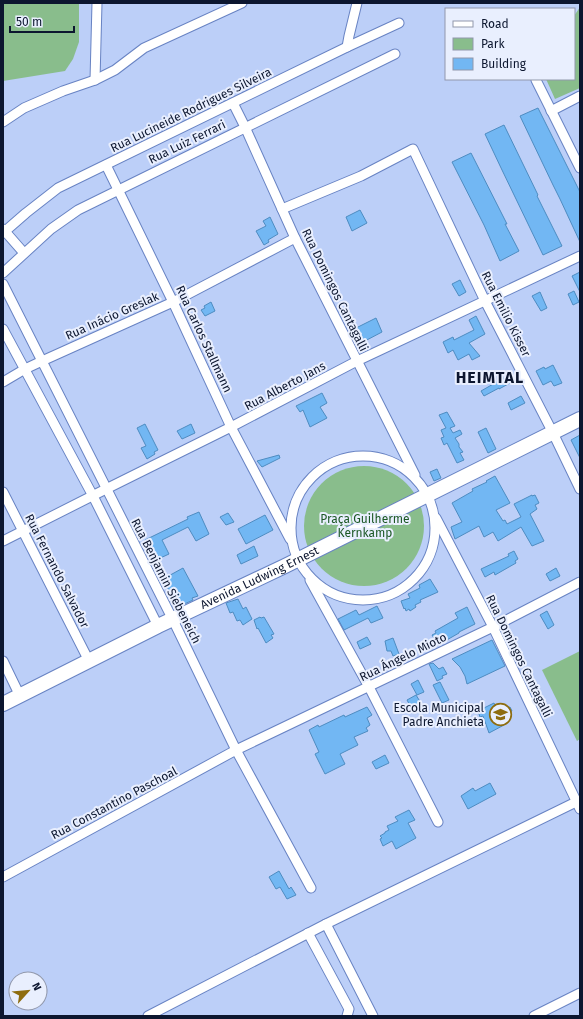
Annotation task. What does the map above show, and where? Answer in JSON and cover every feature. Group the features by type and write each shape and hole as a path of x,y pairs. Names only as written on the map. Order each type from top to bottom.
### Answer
{"highway":[{"name":"Avenida Ludwing Ernest","path":"3,704 158,626 302,566 422,491 553,433 580,419"}],"street":[{"path":"95,80 97,3"},
{"path":"3,122 24,108 63,91 95,80 115,70 144,48 242,3"},
{"path":"347,47 357,3"},
{"name":"Rua Lucineide Rodrigues Silveira","path":"4,231 58,188 399,23"},
{"name":"Rua Luiz Ferrari","path":"3,273 51,229 78,210 395,54"},
{"path":"536,80 550,111 580,168"},
{"path":"550,111 580,96"},
{"name":"Rua Domingos Cantagalli","path":"233,103 295,238 434,515 493,627 578,806"},
{"name":"Rua Emilio Kisser","path":"282,208 361,176 413,149 486,301 580,489"},
{"name":"Rua Carlos Stallmann","path":"106,165 173,302 231,427 292,544"},
{"path":"4,231 24,254"},
{"name":"Rua Inácio Greslak","path":"3,382 42,361 173,302 295,238"},
{"name":"Rua Alberto Jans","path":"3,541 357,362 580,256"},
{"name":"Rua Benjamin Siebeneich","path":"3,284 173,620 236,750 312,888"},
{"path":"3,329 93,496 158,626"},
{"path":"422,491 411,474 401,466 385,459 369,455 351,456 338,459 325,466 312,476 302,488 295,502 291,516 291,532 292,544 302,566 369,687 438,822"},
{"name":"Rua Fernando Salvador","path":"3,492 89,661"},
{"path":"302,566 314,581 328,591 339,596 359,600 380,598 390,595 410,583 426,563 431,551 434,537 434,515"},
{"name":"Rua Ángelo Mioto","path":"236,750 493,627 580,582"},
{"path":"3,661 20,696"},
{"name":"Rua Constantino Paschoal","path":"3,876 236,750"},
{"path":"148,1016 326,924 578,806"},
{"path":"326,924 373,1016"},
{"path":"308,933 349,1009 347,1016"},
{"path":"534,1016 580,993"}],"green space":[{"path":"3,3 79,3 79,42 73,59 65,71 3,81"},
{"path":"580,7 580,88 555,99 546,80 575,80 575,14"},
{"name":"Praça Guilherme Kernkamp","path":"364,466 376,467 387,471 397,476 406,484 414,493 419,503 423,514 423,538 419,549 414,559 406,568 397,576 387,581 376,585 364,586 352,585 341,581 331,576 322,568 314,559 309,549 305,538 304,526 305,514 309,503 314,493 322,484 331,476 341,471 352,467"},
{"path":"580,651 580,739 577,741 542,670"}],"building":[{"path":"538,108 580,192 580,242 520,116"},
{"path":"504,125 562,246 543,255 485,134"},
{"path":"471,153 519,251 500,261 484,225 452,162"},
{"path":"360,210 367,223 352,231 346,217"},
{"path":"270,217 278,234 268,240 269,242 264,245 256,231 266,226 263,221"},
{"path":"580,272 580,292 572,276"},
{"path":"460,280 466,292 459,296 452,284"},
{"path":"574,291 579,302 573,305 568,294"},
{"path":"540,292 547,308 541,311 532,296"},
{"path":"211,302 215,311 205,316 201,310 205,308 204,306"},
{"path":"476,316 485,334 469,343 480,356 472,360 469,354 458,360 453,350 448,353 443,342 453,337 454,340 474,330 469,320"},
{"path":"376,318 382,332 363,342 356,328"},
{"path":"553,365 562,383 554,386 551,381 543,385 536,371"},
{"path":"509,375 512,382 484,396 481,391"},
{"path":"322,393 327,403 320,407 327,418 310,427 303,410 300,412 296,406"},
{"path":"521,396 525,403 511,410 508,403"},
{"path":"447,412 455,426 450,428 453,433 460,430 462,434 455,438 463,452 460,453 464,460 457,463 447,443 444,445 441,438 444,437 441,430 446,428 439,415"},
{"path":"145,424 158,450 147,459 141,448 146,446 137,428"},
{"path":"191,424 195,433 182,439 177,431"},
{"path":"486,428 496,449 488,453 478,432"},
{"path":"580,435 580,458 571,440"},
{"path":"279,455 280,458 262,467 257,461"},
{"path":"437,469 441,478 434,481 430,472"},
{"path":"495,476 510,503 496,510 503,521 505,520 507,524 521,517 514,504 535,495 539,503 535,505 537,509 530,514 544,541 532,546 521,527 498,541 493,532 484,537 479,526 455,539 451,527 462,522 452,503 473,491 472,489 487,482 486,481"},
{"path":"199,512 209,534 196,541 188,527 162,540 169,554 156,560 145,540"},
{"path":"228,513 234,522 226,525 220,517"},
{"path":"265,515 273,530 246,544 238,529"},
{"path":"254,546 258,556 241,564 237,555"},
{"path":"514,551 518,559 515,561 516,563 495,575 494,572 485,577 481,569 509,556 508,554"},
{"path":"183,568 198,596 178,607 163,579"},
{"path":"556,568 560,576 550,581 546,574"},
{"path":"430,579 438,592 420,600 421,602 415,605 416,607 410,611 409,609 406,611 401,601 410,598 408,594 420,588 419,585"},
{"path":"238,599 243,609 246,607 252,619 243,625 240,620 237,621 233,612 230,613 226,603"},
{"path":"377,606 383,618 371,623 368,618 344,630 338,619 356,610 359,615"},
{"path":"467,607 475,624 438,645 432,635 436,633 435,631 458,618 455,613"},
{"path":"547,611 554,625 548,629 540,615"},
{"path":"264,617 274,634 271,635 273,638 266,643 258,628 257,629 254,620"},
{"path":"367,637 371,644 360,649 357,642"},
{"path":"393,638 399,654 393,656 391,651 387,651 385,641"},
{"path":"492,640 505,666 467,684 460,667 452,659"},
{"path":"433,663 439,669 443,667 447,674 442,676 443,678 437,681 429,664"},
{"path":"418,680 424,692 417,695 411,684"},
{"path":"440,682 449,700 442,703 433,685"},
{"path":"416,695 424,708 414,713 407,700"},
{"path":"494,703 498,711 510,707 512,711 500,717 504,725 489,733 483,716 480,717 478,711"},
{"path":"367,707 372,715 367,718 370,725 366,728 368,731 354,737 358,745 340,754 345,764 325,774 315,754 319,752 309,730 318,725 319,727 344,715 345,717"},
{"path":"385,755 389,763 376,769 372,762"},
{"path":"490,783 496,794 468,809 461,796 473,788 475,791"},
{"path":"409,810 415,820 408,823 416,838 396,849 392,841 383,846 380,839 382,838 380,836 389,830 387,826 398,821 395,817"},
{"path":"279,871 289,889 291,887 296,895 287,899 280,887 276,889 269,877"}],"place":[{"name":"Escola Municipal Padre Anchieta","path":"500,715"}],"district":[{"name":"HEIMTAL","path":"490,377"}]}
